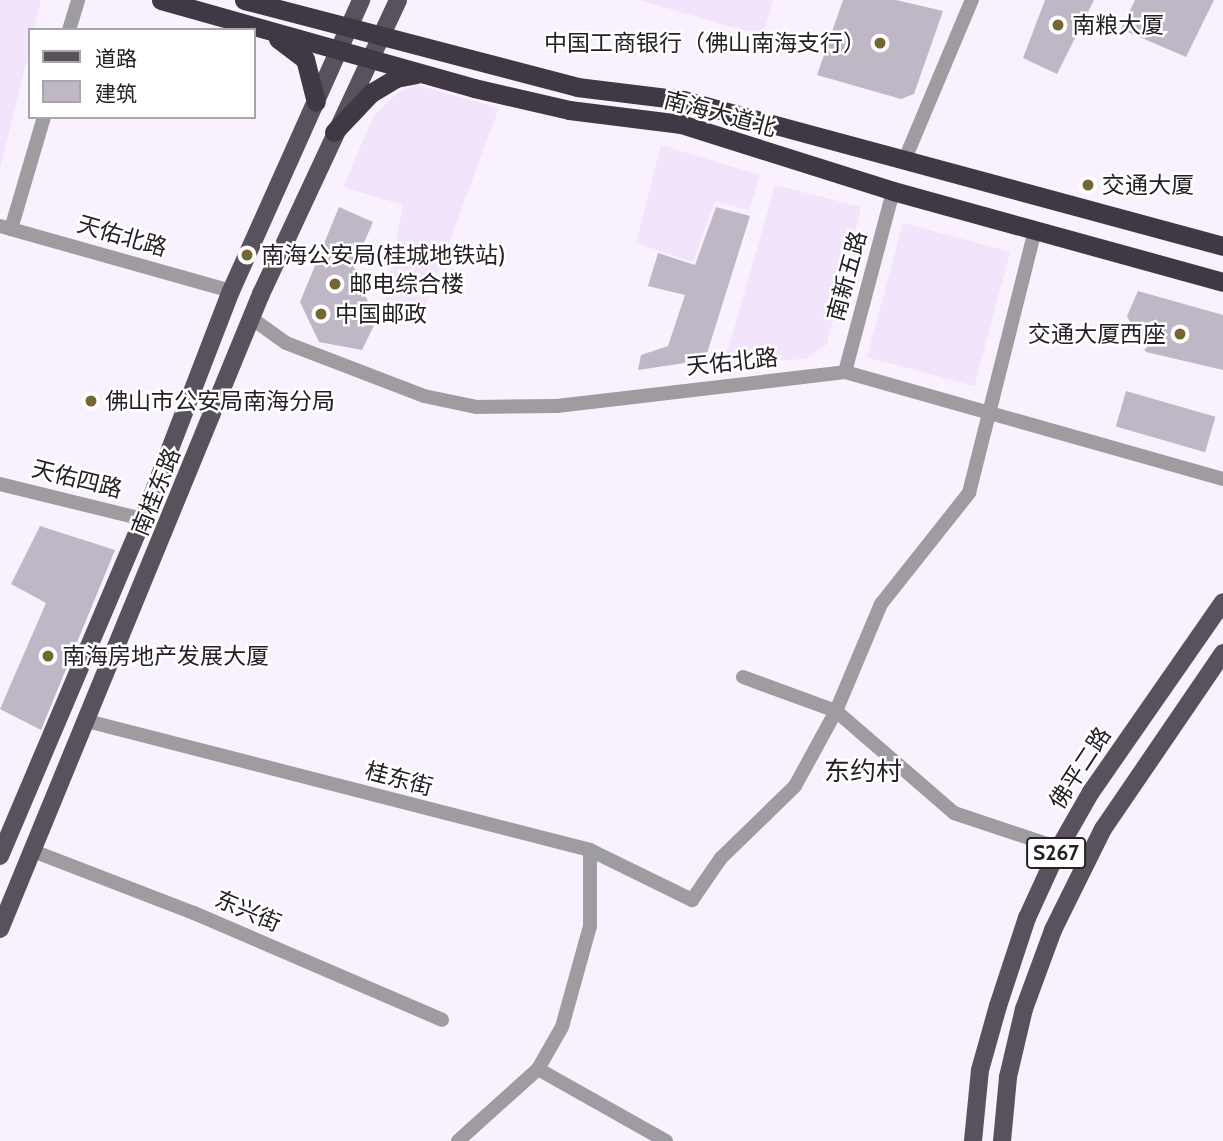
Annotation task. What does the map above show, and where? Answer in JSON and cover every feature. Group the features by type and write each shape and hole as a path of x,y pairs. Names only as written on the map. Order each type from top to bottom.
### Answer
{"highway":[{"name":"南海大道北","path":"161,0 255,28"},
{"name":"南海大道北","path":"244,0 347,30 577,88 683,100 1223,246"},
{"name":"南海大道北","path":"256,28 569,110 681,124 893,191 1223,282"},
{"path":"256,29 305,59 316,102"},
{"path":"334,132 371,93 396,78 420,73"}],"main road":[{"name":"南桂东路","path":"2,846 143,519 231,291 361,0"},
{"name":"南桂东路","path":"0,929 251,318 334,132 372,60 398,0"},
{"name":"佛平二路","path":"973,1141 980,1070 998,1006 1027,918 1059,848 1091,792 1223,602"},
{"path":"1002,1141 1008,1077 1024,1009 1053,930 1102,829 1223,653"}],"street":[{"path":"70,28 78,0"},
{"path":"905,159 972,0"},
{"path":"5,228 43,119"},
{"name":"南新五路","path":"845,372 893,191"},
{"name":"天佑北路","path":"5,228 231,291"},
{"path":"836,711 881,604 969,493 1035,230"},
{"name":"天佑北路","path":"251,318 286,343 424,396 476,407 557,406 845,372 1223,479"},
{"name":"天佑四路","path":"0,484 143,519"},
{"path":"743,677 836,711 954,813 1059,848"},
{"name":"桂东街","path":"87,721 590,850 692,900 721,858 795,786 836,711"},
{"path":"458,1141 538,1069 562,1027 590,926 590,850"},
{"name":"东兴街","path":"33,851 207,919 442,1020"},
{"path":"538,1069 666,1141"}],"shaded area":[{"path":"0,0 41,0 34,28 28,28 28,55 0,169"},
{"path":"639,0 773,0 763,36"},
{"path":"417,85 499,108 426,305 385,300 403,205 343,187 374,115 400,91"},
{"path":"661,145 760,175 749,210 715,201 693,262 636,243"},
{"path":"775,185 861,207 827,344 805,359 724,363"},
{"path":"903,223 1010,252 974,386 867,357"}],"building":[{"name":"中国工商银行（佛山南海支行）","path":"843,0 896,0 943,11 914,94 901,99 817,75"},
{"name":"南粮大厦","path":"1045,0 1094,0 1057,74 1023,58"},
{"path":"1135,0 1214,0 1186,57 1121,29"},
{"name":"邮电综合楼","path":"339,207 373,222 354,266 368,302 381,311 362,350 319,342 300,302"},
{"path":"716,207 750,216 705,360 638,370 641,355 668,346 685,295 648,286 658,253 695,265"},
{"name":"交通大厦西座","path":"1138,291 1223,315 1223,370 1146,352 1127,316"},
{"path":"1126,391 1215,417 1205,452 1116,427"},
{"name":"南海房地产发展大厦","path":"40,526 115,550 41,730 0,709 46,603 11,584"}],"place":[{"name":"南粮大厦","path":"1058,25"},
{"name":"中国工商银行（佛山南海支行）","path":"880,43"},
{"name":"交通大厦","path":"1088,185"},
{"name":"南海公安局(桂城地铁站)","path":"247,255"},
{"name":"邮电综合楼","path":"335,284"},
{"name":"中国邮政","path":"321,314"},
{"name":"交通大厦西座","path":"1180,334"},
{"name":"佛山市公安局南海分局","path":"91,401"},
{"name":"南海房地产发展大厦","path":"48,656"}],"district":[{"name":"东约村","path":"863,772"}]}
